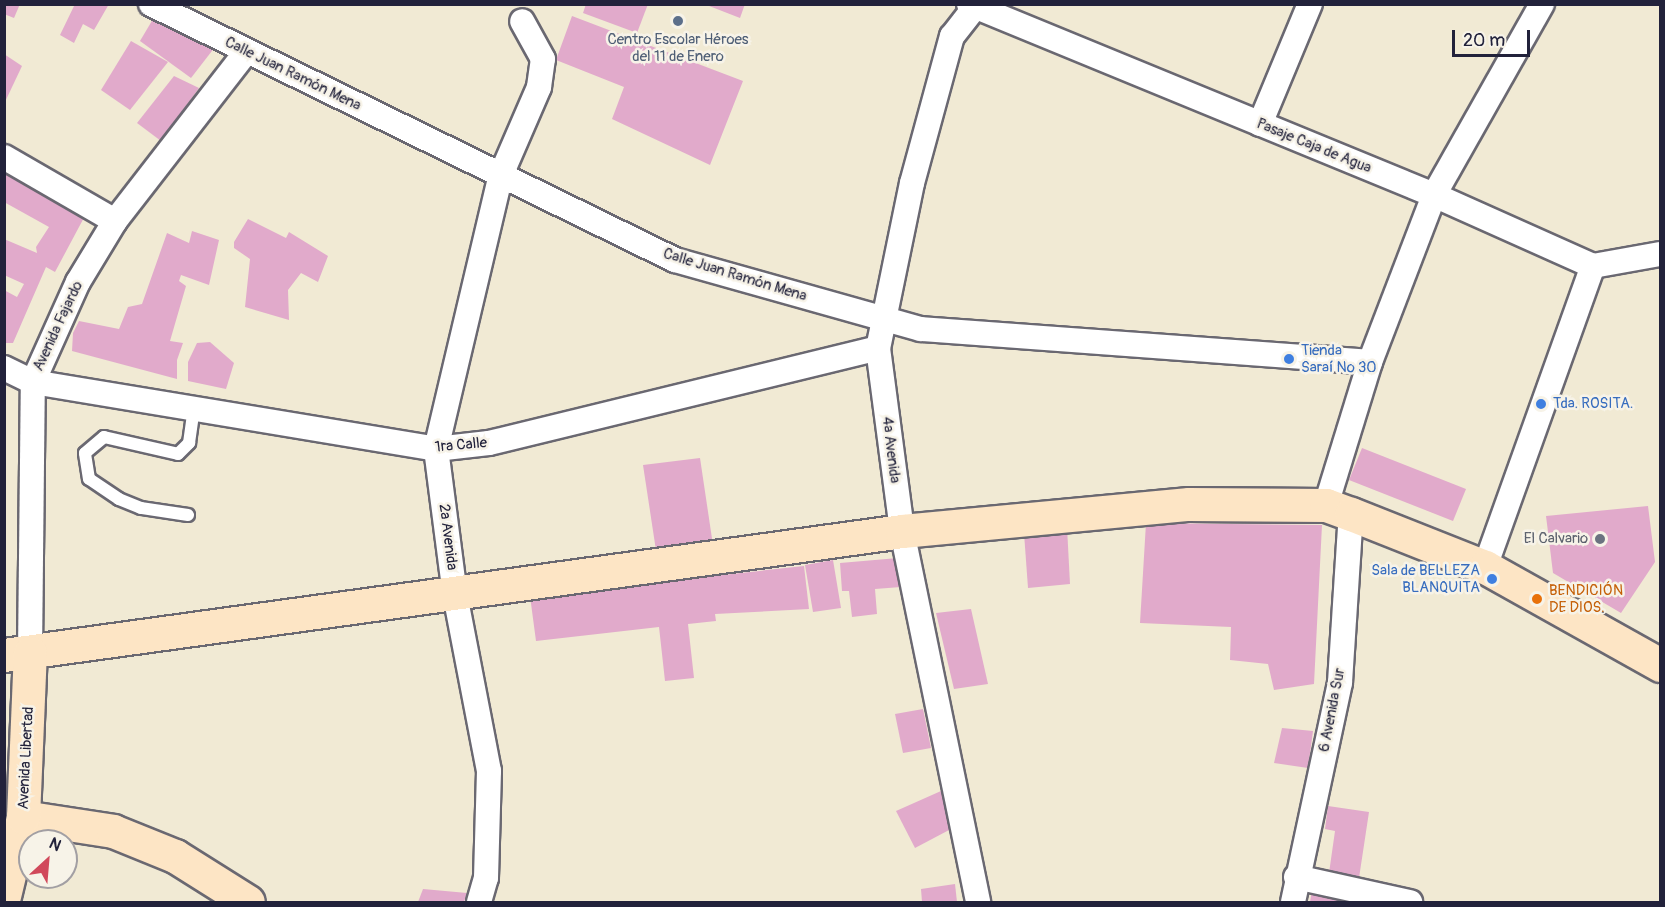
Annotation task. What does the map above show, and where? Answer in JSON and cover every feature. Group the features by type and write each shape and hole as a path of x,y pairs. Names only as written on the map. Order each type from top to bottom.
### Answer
{"main road":[{"path":"17,654 455,595 902,531 1189,504 1339,510 1485,567 1660,665"},
{"name":"Avenida Libertad","path":"4,896 23,817 17,654"},
{"path":"23,817 113,831 175,856 248,903"}],"street":[{"name":"Calle Juan Ramón Mena","path":"151,4 675,260 921,329 1370,362"},
{"path":"1260,124 1310,4"},
{"name":"Pasaje Caja de Agua","path":"972,6 1434,195 1593,266"},
{"name":"4a Avenida","path":"972,6 952,36 912,183 882,319 878,348 902,531 978,903"},
{"name":"6 Avenida Sur","path":"1293,903 1296,877 1340,682 1339,510 1370,362 1434,195 1541,10"},
{"name":"2a Avenida","path":"479,903 486,878 489,771 455,595 436,449 501,175 526,124 541,69 543,59 522,21"},
{"name":"Avenida Fajardo","path":"17,654 33,382 78,282 115,221 246,52"},
{"path":"4,156 115,221"},
{"path":"1485,567 1593,266 1660,254"},
{"name":"1ra Calle","path":"4,368 33,382 436,449 489,443 878,348"},
{"path":"1296,877 1410,903"}],"lane":[{"path":"188,515 141,508 119,499 89,479 85,453 104,436 178,454 189,443 194,409"}],"building":[{"path":"4,4 20,4 14,18 4,14"},
{"path":"75,4 109,4 94,30 83,24 74,43 60,35"},
{"path":"586,4 648,4 637,33 583,13"},
{"path":"704,4 745,4 740,18"},
{"path":"156,14 215,47 191,78 140,41"},
{"path":"572,16 743,81 710,165 612,119 624,87 556,60"},
{"path":"131,41 168,62 130,110 101,90"},
{"path":"4,54 22,66 4,104"},
{"path":"174,76 199,88 161,141 137,123"},
{"path":"4,163 87,212 55,272 46,267 13,343 4,343 4,290 17,297 24,284 4,275 4,239 37,253 36,247 49,227 4,202"},
{"path":"248,219 286,238 289,232 328,256 318,282 301,273 288,290 289,320 245,307 250,259 234,248 234,242"},
{"path":"192,231 219,240 209,285 181,275 179,281 186,286 170,341 183,343 177,360 177,379 72,351 73,333 79,321 119,329 128,307 142,304 167,233 189,243"},
{"path":"210,342 234,363 226,389 188,381 188,362 197,343"},
{"path":"1362,448 1466,489 1453,521 1349,480"},
{"path":"700,458 714,552 657,557 643,465"},
{"name":"El Calvario","path":"1648,506 1655,562 1621,613 1553,573 1546,516"},
{"path":"1146,523 1322,525 1314,684 1274,690 1268,664 1230,660 1231,627 1140,623"},
{"path":"1067,527 1070,584 1028,588 1024,533"},
{"path":"898,558 901,587 875,589 877,614 852,617 849,591 842,591 840,563"},
{"path":"833,560 841,608 813,612 805,565"},
{"path":"804,566 809,609 715,614 716,621 688,624 694,678 665,681 659,627 536,641 530,596"},
{"path":"971,609 988,684 954,689 936,613"},
{"path":"923,709 931,748 903,753 895,714"},
{"path":"1282,728 1313,731 1308,768 1274,763"},
{"path":"941,791 951,829 915,848 896,811"},
{"path":"1328,806 1369,812 1359,878 1329,873 1335,831 1325,829"},
{"path":"955,884 957,902 922,902 921,889"},
{"path":"423,889 467,893 464,902 418,902"},
{"path":"1312,890 1360,902 1310,902"}],"place":[{"name":"Centro Escolar Héroes del 11 de Enero","path":"678,21"},
{"name":"Tienda Saraí Nº 30","path":"1289,359"},
{"name":"Tda. ROSITA.","path":"1541,404"},
{"name":"El Calvario","path":"1600,539"},
{"name":"Sala de BELLEZA BLANQUITA","path":"1492,579"},
{"name":"BENDICIÓN DE DIOS.","path":"1537,599"}]}
